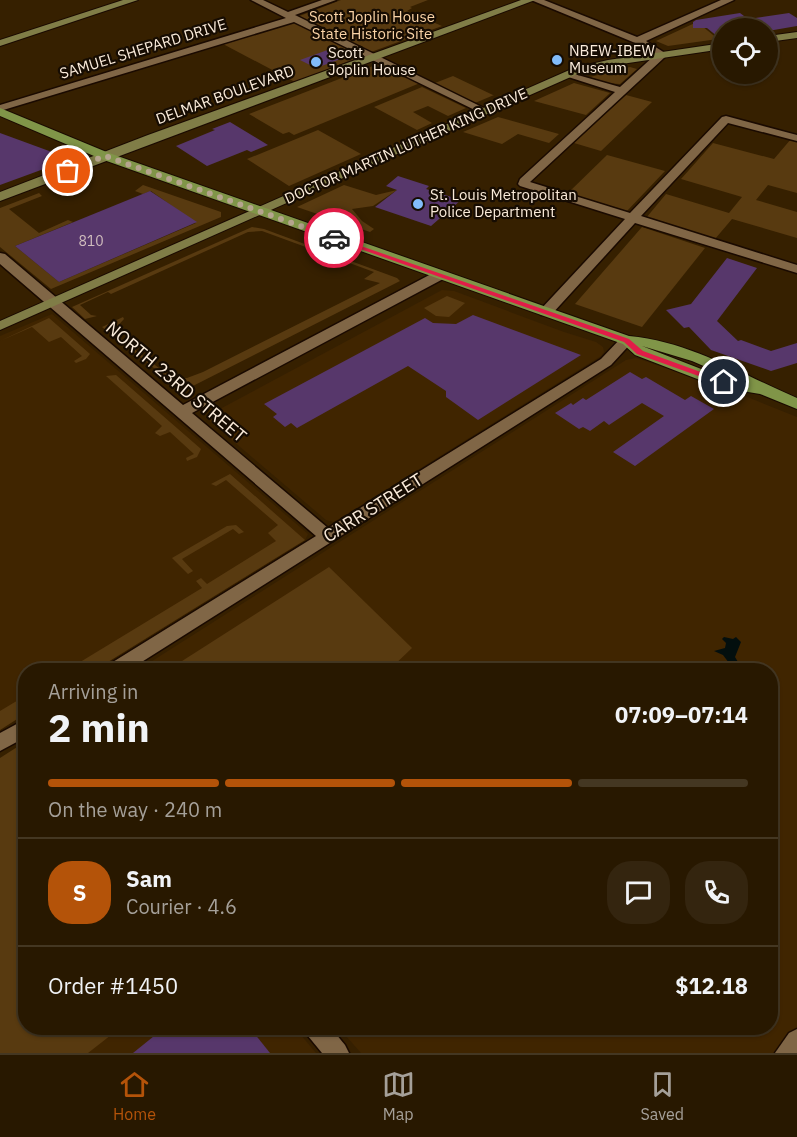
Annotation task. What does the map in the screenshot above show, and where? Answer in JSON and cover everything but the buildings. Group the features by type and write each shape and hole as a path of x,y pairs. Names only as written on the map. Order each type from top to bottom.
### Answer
{"main road":[{"path":"0,43 133,0"},
{"name":"DELMAR BOULEVARD","path":"0,198 105,156 530,0"},
{"path":"778,38 797,35"},
{"name":"DOCTOR MARTIN LUTHER KING DRIVE","path":"0,326 590,66 712,48"},
{"path":"0,110 105,156 627,340 640,352 724,382 764,390 797,404"}],"street":[{"path":"256,0 485,111"},
{"name":"SAMUEL SHEPARD DRIVE","path":"0,110 291,17 331,0"},
{"path":"536,0 651,46 661,55 525,181 525,184 793,268 797,254"},
{"path":"637,41 729,0"},
{"path":"567,75 622,91"},
{"path":"546,312 720,123 726,119 797,138"},
{"name":"NORTH 23RD STREET","path":"0,257 328,537"},
{"path":"181,412 440,275"},
{"name":"CARR STREET","path":"126,663 606,362 627,340"},
{"path":"0,743 18,732"},
{"path":"322,1035 337,1053"},
{"path":"787,1053 797,1041"}],"shaded area":[{"path":"442,290 454,291 596,342 603,347 604,352 334,522 326,520 205,417"},
{"path":"52,314 308,534 305,540 106,663 18,663 18,718 0,730 0,336"},
{"path":"636,358 725,388 797,417 797,1053 361,1053 345,1035 778,1035 778,663 149,663 626,360"},
{"path":"724,637 733,639 736,637 741,642 735,657 738,662 729,663 723,655 714,651 725,648 726,643 722,639"},
{"path":"91,1035 301,1035 316,1053 67,1053"}],"green space":[{"name":"Scott Joplin House State Historic Site","path":"341,0 428,0 410,7 412,8 407,11 442,26 371,52 297,17"},
{"name":"Scott Joplin House State Historic Site","path":"295,22 362,56 295,82 223,44"},
{"path":"697,22 712,34 712,40 668,46 656,41"},
{"name":"Scott Joplin House State Historic Site","path":"378,64 420,83 294,135 289,132 283,134 249,114"},
{"path":"630,67 637,69 620,84 603,83 590,77"},
{"path":"453,76 494,95 475,103 435,83"},
{"path":"574,83 610,93 586,115 534,101"},
{"path":"422,87 466,108 448,116 428,106 413,112 432,123 417,130 374,107"},
{"path":"626,95 652,102 601,151 574,143"},
{"path":"498,117 559,134 549,143 518,134 502,144 463,132"},
{"path":"318,130 361,154 289,186 247,159"},
{"path":"791,139 797,140 797,193 768,185 756,200 797,212 797,238 732,219 715,239 646,218 666,194 729,213 742,197 681,179 713,143 774,159"},
{"path":"607,155 665,171 627,211 567,194"},
{"path":"143,185 221,212 221,217 51,289 0,247 0,208 39,193 42,196 9,209 39,233 68,220 73,222 15,246 59,282 196,223 151,191 143,194 135,191"},
{"path":"344,185 376,195 397,190 373,206 352,209 362,221 374,229 370,232 297,207"},
{"path":"252,227 264,229 400,281 183,391 102,327 123,317 124,319 112,332 172,378 187,378 380,283 364,279 374,272 262,231 248,232 111,294 108,292 80,305 91,315 97,316 85,319 72,307"},
{"path":"642,227 705,248 642,327 575,304"},
{"path":"447,296 465,303 449,317 436,316 424,308"},
{"path":"49,318 90,354 86,359 76,363 74,361 82,356 61,337 49,342 32,327 0,341"},
{"path":"116,375 201,449 197,457 187,461 186,458 194,454 170,432 160,436 155,433 162,426 106,376"},
{"path":"230,474 305,540 106,663 79,663 202,588 196,581 201,578 207,584 276,541 268,533 278,525 226,480 216,486 211,484"},
{"path":"236,525 244,532 239,534 233,529 182,559 193,571 188,574 172,558 227,526"},
{"path":"329,567 412,648 396,663 179,663"},
{"path":"18,700 18,718 0,730 0,711"},
{"path":"18,746 18,1035 111,1035 88,1053 0,1053 0,758"}],"way so far":[{"path":"68,171 105,156 334,238"}],"place":[{"name":"NBEW-IBEW Museum","path":"557,60"},
{"name":"Scott Joplin House","path":"316,62"},
{"name":"St. Louis Metropolitan Police Department","path":"418,204"}],"route":[{"path":"334,238 627,340 634,349 640,352 724,382"}]}
